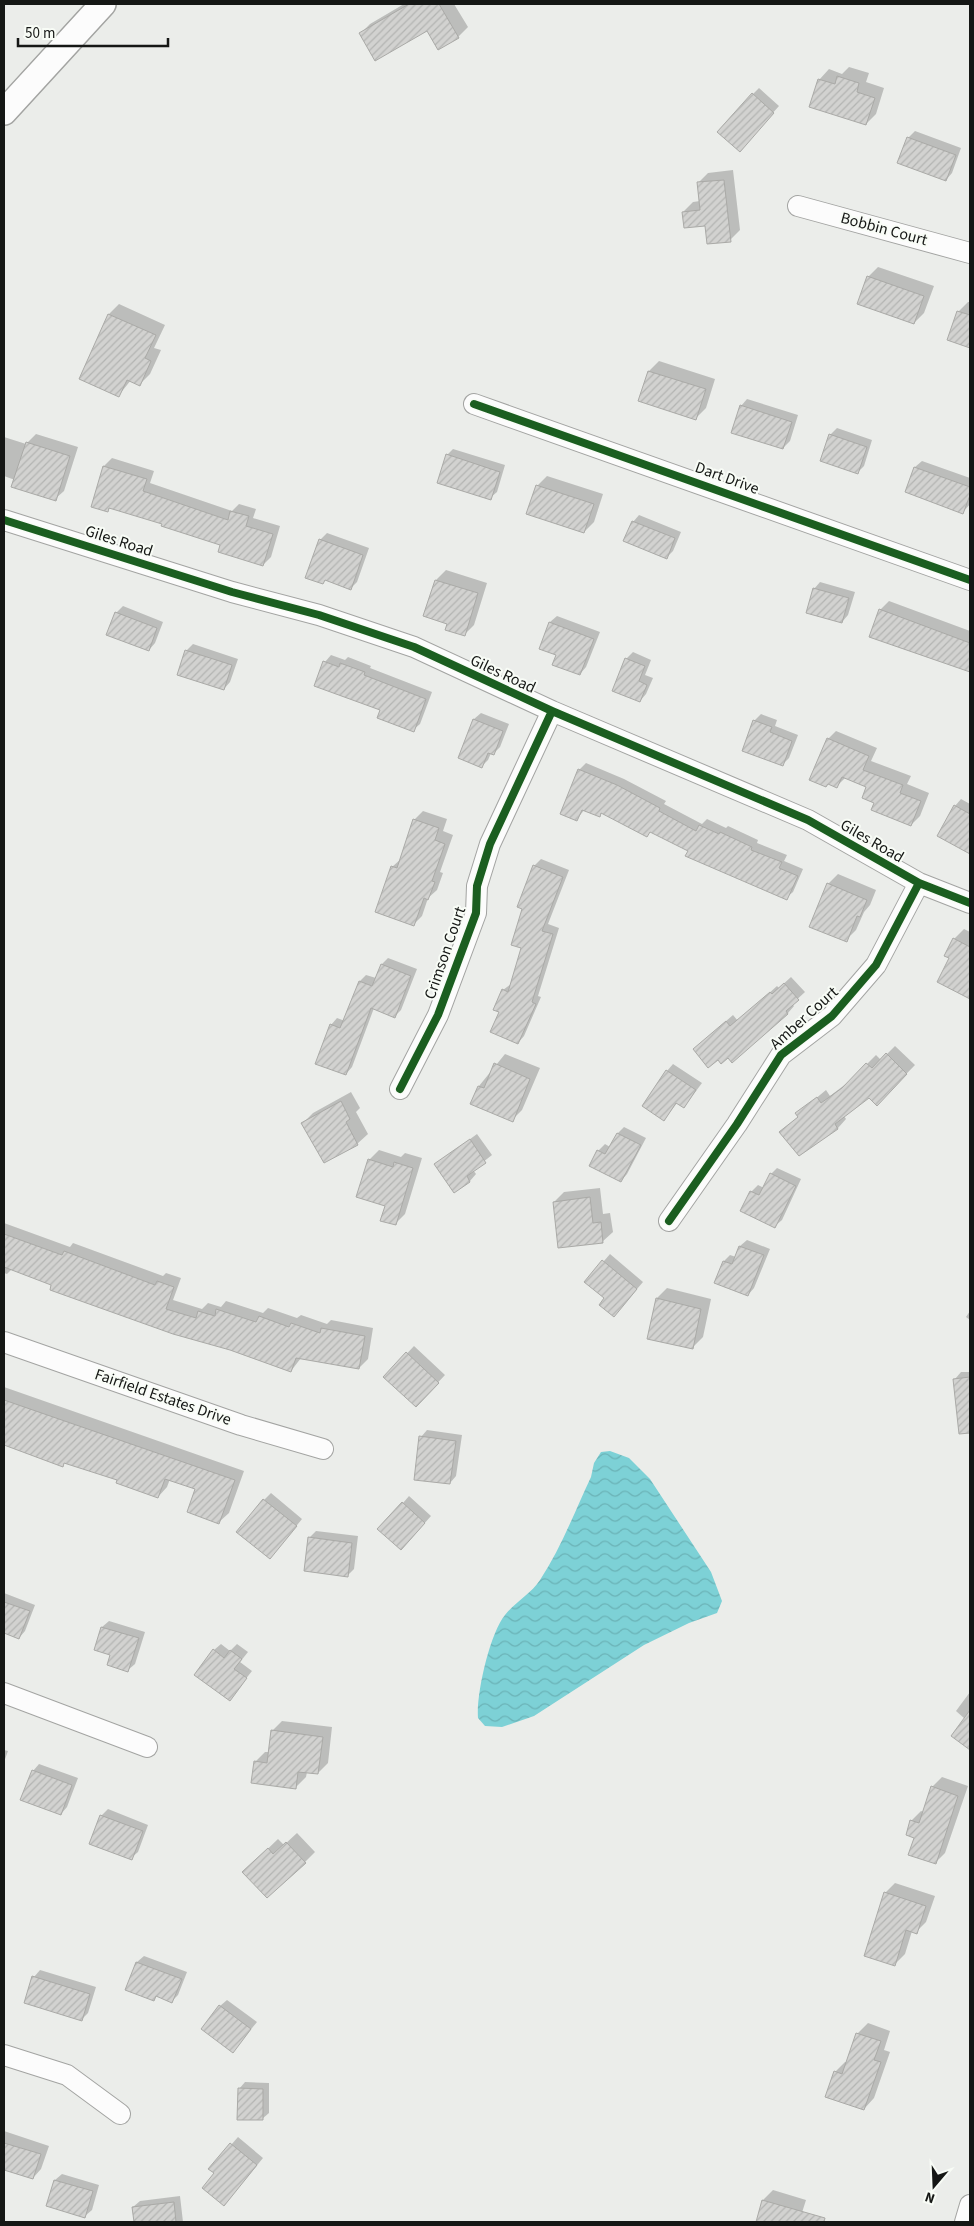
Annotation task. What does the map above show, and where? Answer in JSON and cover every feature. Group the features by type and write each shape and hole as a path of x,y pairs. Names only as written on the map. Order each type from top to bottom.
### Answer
{"street":[{"path":"4,112 103,4"},
{"name":"Bobbin Court","path":"798,206 970,253"},
{"name":"Dart Drive","path":"474,404 970,580"},
{"name":"Giles Road","path":"4,520 232,592 318,615 414,647 552,711 808,820 919,883 970,903"},
{"name":"Crimson Court","path":"400,1090 438,1015 476,913 477,886 490,844 552,711"},
{"name":"Amber Court","path":"669,1221 781,1055 832,1016 876,965 919,883"},
{"name":"Fairfield Estates Drive","path":"4,1342 241,1424 323,1449"},
{"path":"4,1693 147,1747"},
{"path":"4,2055 67,2075 120,2114"},
{"path":"965,2222 970,2206"}],"water":[{"path":"610,1451 629,1458 650,1479 711,1572 722,1601 717,1613 689,1623 644,1645 534,1716 502,1727 485,1726 478,1718 479,1694 489,1649 499,1624 509,1610 532,1590 540,1580 555,1555 591,1477 594,1463 601,1452"}],"building":[{"path":"409,4 439,4 459,38 438,50 427,31 375,61 359,33"},
{"path":"837,76 859,83 857,92 875,98 866,125 809,107 818,79 835,84"},
{"path":"752,93 774,113 740,152 717,132"},
{"path":"907,137 956,155 946,181 897,163"},
{"path":"724,180 731,242 707,244 705,226 684,228 682,212 700,210 697,182"},
{"path":"867,276 924,296 914,324 857,304"},
{"path":"957,311 970,315 970,348 947,340"},
{"path":"108,314 156,335 145,358 151,361 140,386 127,380 119,397 79,379"},
{"path":"648,371 706,389 696,420 638,401"},
{"path":"740,405 792,422 783,449 731,433"},
{"path":"829,434 867,447 858,474 820,461"},
{"path":"26,442 70,456 56,501 11,487"},
{"path":"446,454 500,472 491,500 437,483"},
{"path":"103,466 147,479 143,491 228,520 230,511 249,516 246,526 273,534 263,566 218,552 220,545 161,526 162,524 109,508 108,512 91,507"},
{"path":"914,467 970,487 970,495 963,514 905,492"},
{"path":"536,485 594,504 584,533 526,514"},
{"path":"632,521 675,538 667,559 623,541"},
{"path":"319,539 363,555 351,590 325,580 323,584 305,578"},
{"path":"435,580 478,593 465,636 445,630 447,624 423,616"},
{"path":"813,588 849,598 842,623 806,613"},
{"path":"879,609 970,643 970,672 869,637"},
{"path":"115,612 157,628 149,651 106,635"},
{"path":"549,622 594,639 580,675 552,665 556,655 539,649"},
{"path":"185,650 232,665 224,690 177,675"},
{"path":"625,658 645,666 639,681 647,685 640,702 612,691"},
{"path":"323,661 339,667 340,663 365,672 364,675 426,699 414,732 377,718 380,710 314,686"},
{"path":"473,719 503,731 494,755 488,753 482,768 458,758"},
{"path":"753,720 772,727 770,732 792,741 783,766 742,751"},
{"path":"827,738 869,756 863,770 903,785 900,793 921,801 911,826 871,810 874,803 862,798 866,787 842,777 837,788 828,784 826,787 809,780"},
{"path":"578,769 617,785 660,808 659,811 696,831 699,825 719,834 720,832 752,847 751,850 782,862 779,868 798,876 787,900 685,856 688,851 650,832 647,837 601,813 600,817 582,810 577,821 560,814"},
{"path":"954,805 970,814 970,854 937,836"},
{"path":"413,819 439,828 435,840 445,844 432,881 435,882 428,900 424,898 414,926 375,912 391,866 397,868"},
{"path":"533,865 563,877 542,931 553,934 532,1002 536,1004 518,1044 490,1032 499,1012 493,1010 502,989 508,992 521,948 511,945 522,909 517,907"},
{"path":"827,883 867,900 860,917 857,916 847,942 809,927"},
{"path":"953,938 970,947 970,999 937,982 949,958 944,956"},
{"path":"381,964 411,976 395,1018 371,1008 346,1075 315,1064 330,1024 340,1028 359,981 372,986"},
{"path":"784,983 799,1000 786,1011 788,1014 732,1063 728,1058 721,1064 718,1060 708,1068 693,1049 726,1021 730,1026 770,992 772,994"},
{"path":"886,1053 907,1074 877,1106 869,1098 835,1124 838,1129 799,1156 779,1132 798,1117 795,1113 817,1097 821,1103 842,1088 866,1063 872,1068"},
{"path":"494,1063 530,1079 513,1122 470,1104 478,1086 484,1088"},
{"path":"666,1070 696,1090 684,1108 676,1103 664,1121 642,1106"},
{"path":"341,1101 350,1119 346,1122 358,1145 324,1163 301,1123"},
{"path":"617,1133 641,1145 621,1182 589,1166 597,1150 605,1154"},
{"path":"470,1139 486,1163 467,1176 470,1182 454,1193 434,1164"},
{"path":"368,1159 393,1167 394,1162 413,1168 396,1225 380,1221 385,1206 356,1197"},
{"path":"770,1173 796,1186 775,1228 740,1211 750,1191 759,1195"},
{"path":"590,1197 593,1223 601,1222 603,1243 558,1248 553,1202"},
{"path":"4,1234 62,1255 64,1251 155,1285 157,1281 174,1287 166,1309 196,1318 198,1311 215,1316 216,1309 256,1322 259,1316 289,1327 291,1323 320,1333 321,1328 365,1336 359,1369 296,1358 291,1372 230,1350 173,1334 50,1290 51,1285 4,1267"},
{"path":"739,1246 764,1255 748,1296 714,1283 723,1261 732,1264"},
{"path":"602,1260 637,1289 614,1317 599,1305 604,1298 584,1282"},
{"path":"656,1298 701,1309 693,1349 647,1339"},
{"path":"406,1352 439,1383 416,1407 383,1377"},
{"path":"970,1377 970,1433 959,1434 953,1379"},
{"path":"4,1400 235,1480 219,1524 187,1512 195,1489 165,1479 158,1498 116,1483 117,1480 64,1463 63,1467 4,1445"},
{"path":"419,1436 456,1441 450,1484 414,1480"},
{"path":"263,1499 297,1526 270,1559 236,1532"},
{"path":"402,1502 425,1523 401,1550 377,1529"},
{"path":"308,1537 352,1543 348,1577 304,1571"},
{"path":"4,1602 30,1611 19,1639 4,1633"},
{"path":"101,1627 139,1638 128,1672 107,1665 110,1655 94,1650"},
{"path":"213,1649 224,1658 230,1650 242,1659 234,1669 247,1678 230,1701 194,1675"},
{"path":"970,1710 970,1750 951,1736"},
{"path":"271,1730 323,1737 318,1774 298,1772 296,1789 251,1783 254,1761 267,1763"},
{"path":"32,1770 72,1785 61,1815 20,1800"},
{"path":"931,1786 958,1796 936,1864 908,1855 914,1838 906,1835 910,1820 919,1823"},
{"path":"100,1815 143,1831 132,1860 89,1844"},
{"path":"286,1842 306,1863 267,1898 242,1872 268,1848 273,1854"},
{"path":"884,1892 926,1906 917,1934 906,1930 895,1966 864,1956"},
{"path":"136,1962 182,1979 172,2003 156,1996 154,2001 125,1990"},
{"path":"32,1976 90,1994 82,2021 24,2003"},
{"path":"219,2005 251,2029 233,2053 201,2029"},
{"path":"856,2033 881,2041 874,2060 881,2062 864,2110 825,2097 834,2071 842,2074"},
{"path":"238,2088 263,2089 263,2120 237,2120"},
{"path":"4,2143 41,2154 33,2179 4,2170"},
{"path":"230,2143 257,2165 224,2206 202,2188 214,2173 208,2169"},
{"path":"54,2180 93,2191 85,2218 46,2206"},
{"path":"762,2200 825,2218 824,2222 756,2222"},
{"path":"174,2202 176,2222 134,2222 132,2207"}],"cycle path":[{"path":"474,404 970,580"},
{"path":"4,520 232,592 319,615 414,647 552,711 808,820 919,883 970,903"},
{"path":"400,1089 438,1015 476,913 477,886 490,844 552,711"},
{"path":"669,1221 737,1124 781,1055 832,1016 876,965 919,883"}]}
